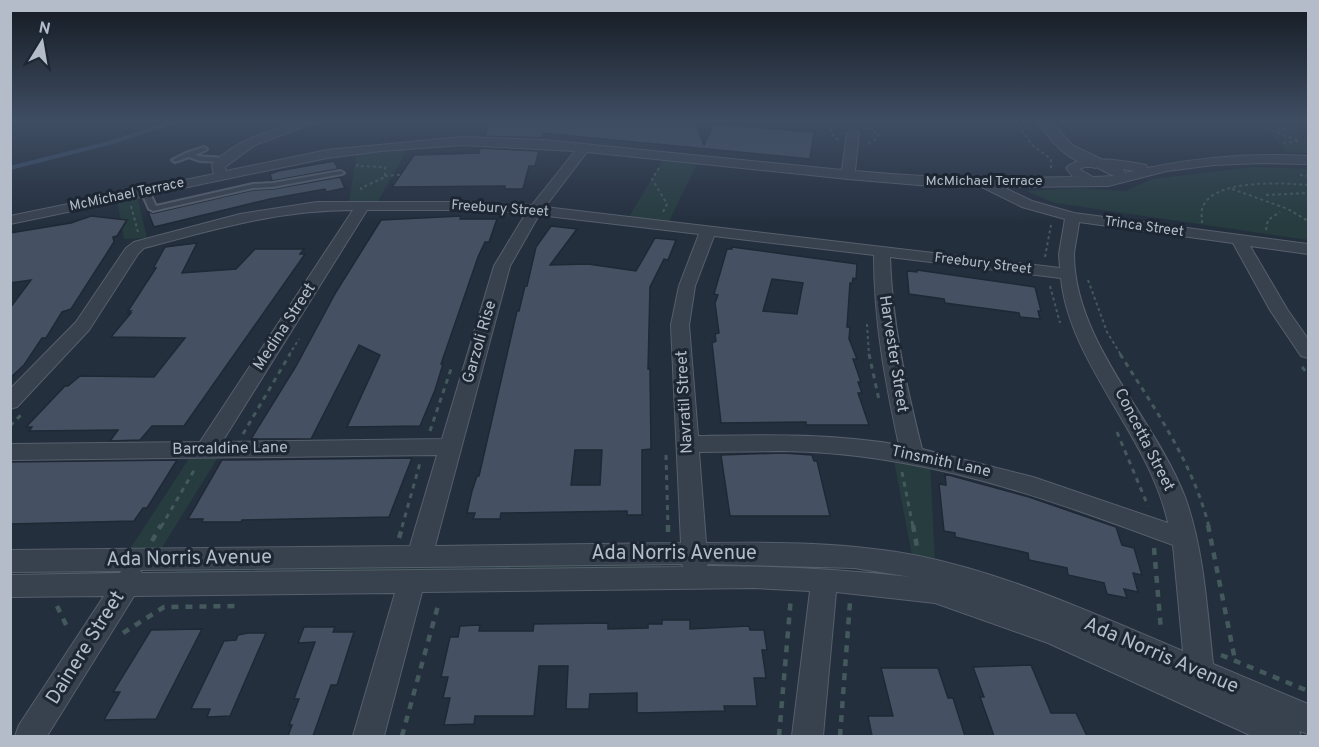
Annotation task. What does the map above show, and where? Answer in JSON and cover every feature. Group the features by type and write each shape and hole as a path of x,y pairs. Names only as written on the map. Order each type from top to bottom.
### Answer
{"street":[{"path":"221,174 218,166 233,155"},
{"name":"McMichael Terrace","path":"10,221 221,174 322,155"},
{"name":"Garzoli Rise","path":"369,736 502,266 512,244 535,210 579,155"},
{"name":"McMichael Terrace","path":"651,155 920,181 1108,182 1120,178"},
{"path":"848,175 850,155"},
{"path":"1059,155 1080,176 1095,181"},
{"path":"1079,155 1118,172 1120,178 1153,169 1242,159 1308,160"},
{"path":"1072,167 1081,163 1153,169"},
{"name":"McMichael Terrace","path":"1050,181 1063,175 1072,167"},
{"name":"Trinca Street","path":"986,183 1027,204 1062,218 1308,249"},
{"name":"Freebury Street","path":"10,402 83,326 132,251 139,245 154,239 272,211 362,202 535,210 1076,276"},
{"name":"Medina Street","path":"206,450 362,202"},
{"name":"Concetta Street","path":"1062,218 1064,250 1076,276 1074,303 1087,336 1156,458 1173,496 1184,539 1200,673"},
{"name":"Navratil Street","path":"695,565 681,311 687,286 708,231"},
{"path":"1238,239 1302,337 1308,352"},
{"name":"Harvester Street","path":"882,252 884,314 892,367 912,454"},
{"name":"Tinsmith Lane","path":"687,444 804,443 912,454 977,468 1045,488 1184,539"},
{"name":"Barcaldine Lane","path":"10,452 450,447"},
{"name":"Ada Norris Avenue","path":"10,561 145,554 416,569"},
{"name":"Dainere Street","path":"30,736 145,554"},
{"name":"Ada Norris Avenue","path":"10,586 126,585 416,569 695,565 822,555 919,567 987,586 1048,609 1308,719"},
{"name":"Ada Norris Avenue","path":"695,565 935,591 1012,616 1286,736"},
{"path":"807,736 824,580"}],"lane":[{"path":"175,160 186,155"},
{"path":"190,155 200,159 224,160"},
{"path":"145,191 153,209 253,186 273,185 340,173"}],"path":[{"path":"378,161 358,163 357,166 386,167 385,176"},
{"path":"657,225 667,204 652,179 663,162"},
{"path":"362,202 361,188 385,176 407,174"},
{"path":"1204,227 1201,219 1204,201 1230,188 1268,184 1308,185"},
{"path":"1230,188 1288,209 1308,222"},
{"path":"1266,195 1308,193"},
{"path":"1061,325 1051,287 1043,280 1027,276 1022,263 1044,263 1062,218"},
{"path":"1076,276 1094,302 1107,332 1182,454 1198,492 1208,524 1235,660"},
{"path":"10,426 27,409"},
{"path":"1115,429 1147,500 1161,630"},
{"path":"145,554 206,450"},
{"path":"779,736 792,596"},
{"path":"840,736 850,600 861,601"},
{"path":"402,736 439,602"},
{"path":"119,638 122,633 164,607"}],"green space":[{"path":"356,155 404,155 378,201 349,201"},
{"path":"664,158 697,163 669,222 629,217"},
{"path":"1253,167 1308,169 1308,240 1055,203 1026,191 1080,188 1126,191 1152,179"},
{"path":"137,195 147,238 124,239 117,200"},
{"path":"192,454 220,454 158,554 126,555"},
{"path":"893,455 930,461 935,561 912,556"},
{"path":"665,563 656,569 169,575 183,568"}],"building":[{"path":"414,155 538,155 535,166 529,166 523,189 505,189 505,186 392,187"},
{"path":"767,155 811,155 810,159"},
{"path":"334,161 338,169 272,181 270,174 278,171"},
{"path":"340,177 345,188 326,192 325,189 270,199 154,227 148,212 154,213 253,190 273,189"},
{"path":"91,216 127,220 117,236 113,237 114,242 71,309 62,312 46,338 42,338 24,365 10,378 10,308 31,280 10,283 10,233 71,223"},
{"path":"461,216 460,219 497,219 489,242 485,242 478,257 441,364 443,364 435,390 420,426 347,427 380,355 359,345 311,439 251,439 296,366 336,292 381,220"},
{"path":"551,226 577,229 550,265 588,264 636,271 655,238 676,240 668,260 664,259 650,287 648,369 650,369 651,449 642,450 642,515 627,515 627,511 501,513 500,519 473,519 475,513 467,513 472,491 477,476 479,476 517,311 519,311 525,286 527,286 536,247","holes":["575,450 602,450 600,485 571,485"]},
{"path":"197,243 182,273 236,269 255,249 304,249 300,254 305,254 184,426 152,426 140,440 110,441 118,430 29,431 32,427 26,427 65,386 80,376 154,377 185,338 111,337 131,313 128,311 156,268 154,268 155,265 165,247"},
{"path":"732,247 857,264 856,279 853,278 852,284 850,283 847,327 850,327 849,339 857,359 853,359 861,382 858,382 862,393 858,393 869,425 806,425 806,422 721,423 712,343 716,341 715,334 719,333 715,303 718,295 714,294 727,249 732,249","holes":["772,279 803,283 797,314 763,311"]},
{"path":"917,270 1035,287 1041,311 1038,311 1040,319 1020,317 1019,313 945,303 944,299 909,294 907,271 917,272"},
{"path":"783,453 812,455 814,461 817,461 830,516 730,516 721,455"},
{"path":"412,458 389,517 242,520 241,522 202,522 203,519 188,519 222,460"},
{"path":"177,460 147,508 143,508 134,521 10,524 10,462"},
{"path":"945,474 1029,497 1116,527 1122,545 1134,548 1142,575 1133,573 1138,592 1124,589 1127,598 1107,594 1104,583 1068,575 1067,568 1029,560 1028,553 955,537 955,533 944,531 939,484 946,485"},
{"path":"662,620 690,620 690,629 749,626 750,630 764,630 767,650 762,650 766,678 754,678 757,706 724,706 725,711 637,713 637,693 590,694 589,709 566,709 568,666 539,666 534,716 475,716 474,724 444,725 450,698 443,698 448,677 441,677 450,637 458,637 460,626 480,625 479,631 533,631 534,624 608,623 608,629 648,628 648,624 662,624"},
{"path":"304,627 335,627 333,632 354,632 337,685 331,685 313,736 288,736 292,725 289,725 299,699 294,699 315,642 298,643"},
{"path":"202,629 156,719 104,720 120,692 113,692 151,630"},
{"path":"266,633 230,716 207,717 210,709 191,709 224,641 236,640 238,635"},
{"path":"1031,665 1051,713 1076,713 1087,736 994,736 980,697 984,697 973,667"},
{"path":"881,668 938,668 948,698 953,698 965,736 872,736 868,716 893,716"}],"waterway":[{"path":"10,168 62,155"}]}
